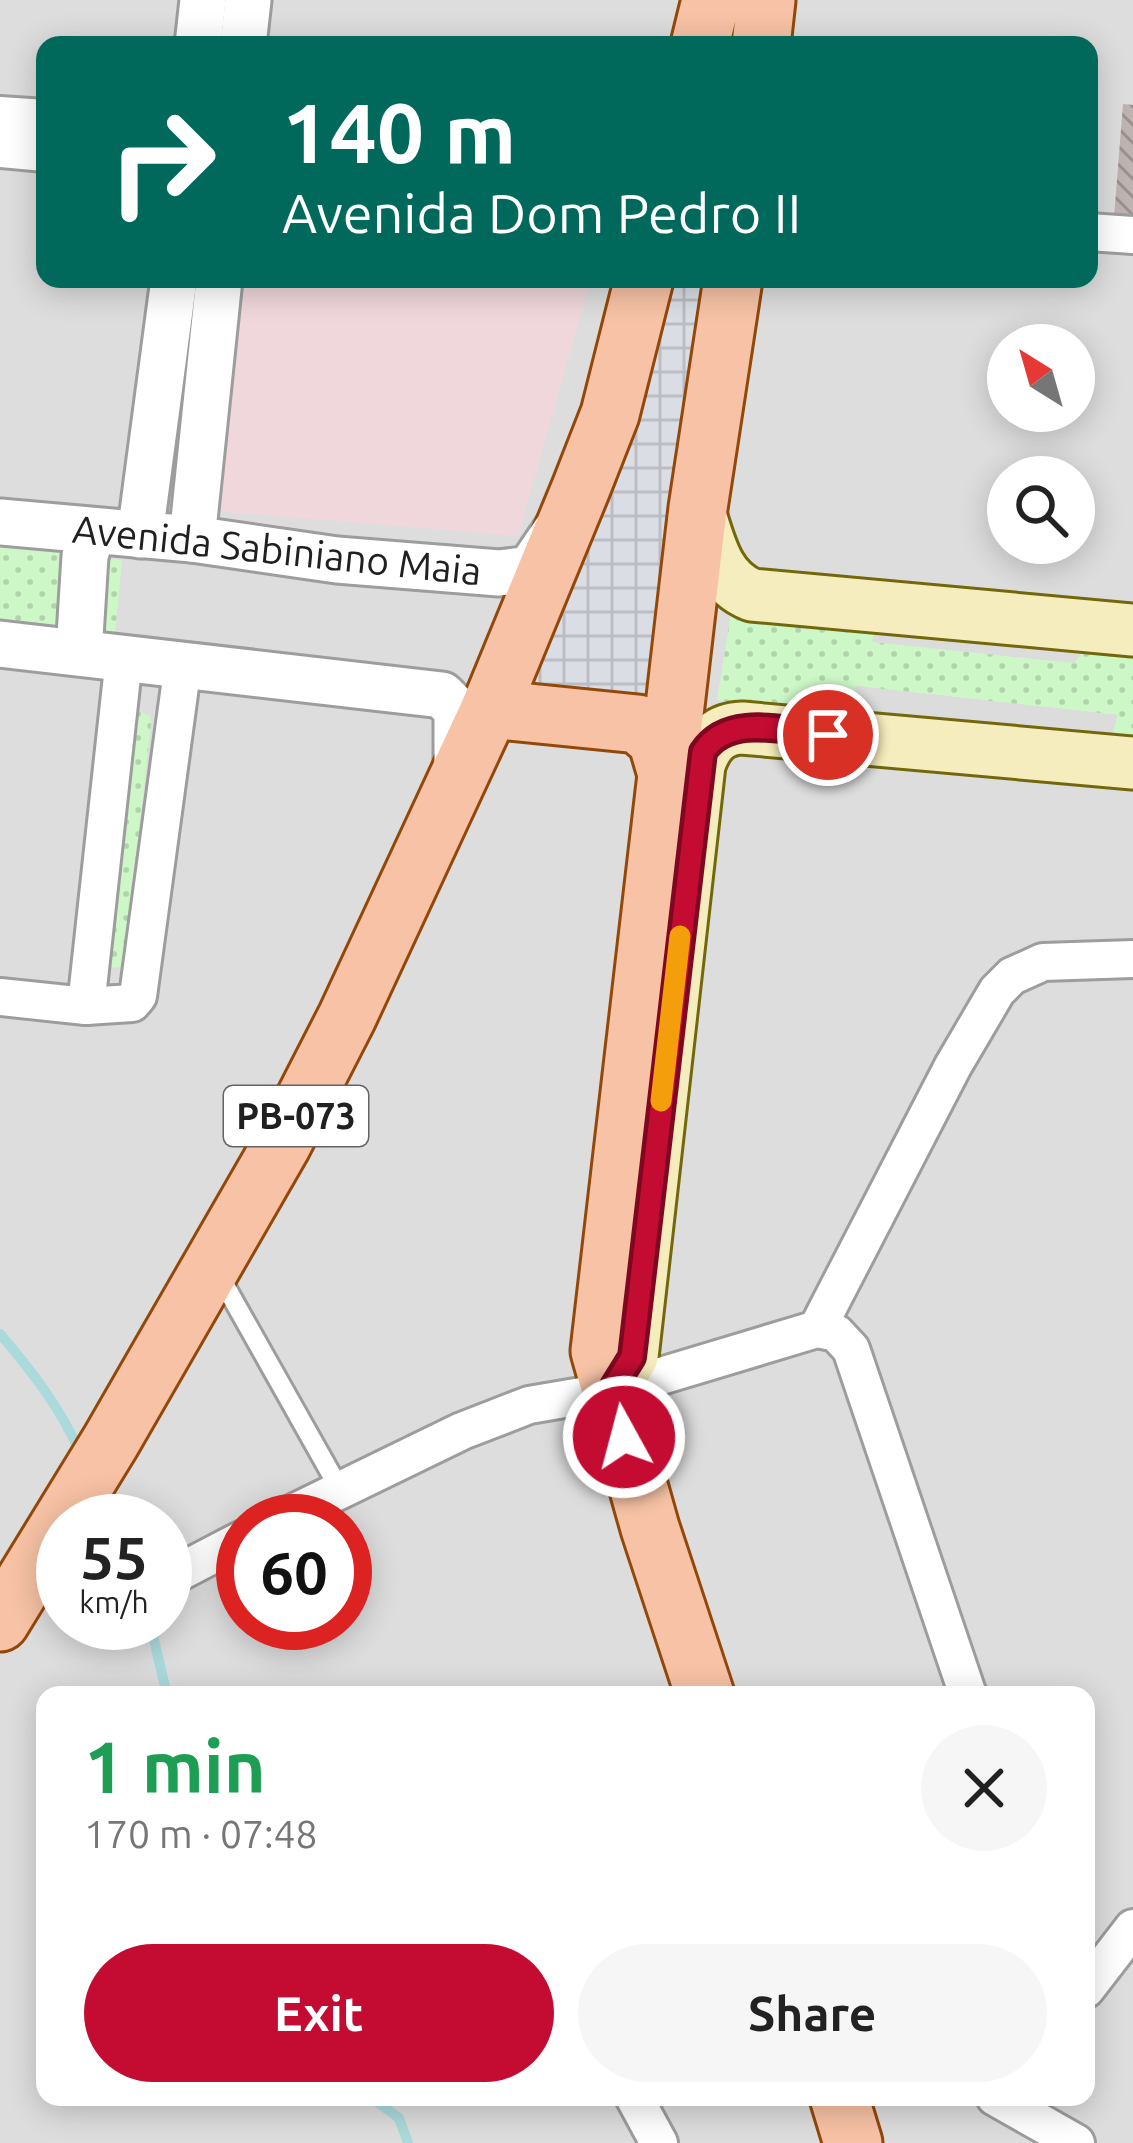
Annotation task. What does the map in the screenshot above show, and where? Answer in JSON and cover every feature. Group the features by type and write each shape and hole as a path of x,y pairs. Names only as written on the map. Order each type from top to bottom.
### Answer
{"main road":[{"path":"702,36 711,0"},
{"path":"762,36 766,0"},
{"name":"PB-073","path":"0,1622 111,1441 282,1144 347,1017 490,709 610,414 642,288"},
{"path":"703,1686 650,1528 600,1351 698,508 732,288"},
{"path":"698,508 720,570 739,590 752,595 1133,629"},
{"path":"490,709 638,724 657,740 667,774"},
{"path":"611,1391 632,1357 699,765 712,739 728,729 742,728 1133,763"},
{"path":"842,2106 853,2143"}],"street":[{"path":"199,36 203,0"},
{"path":"244,36 248,0"},
{"path":"0,115 36,117"},
{"path":"0,149 36,152"},
{"path":"1098,233 1133,235"},
{"path":"140,535 172,288"},
{"path":"192,539 218,288"},
{"name":"Avenida Sabiniano Maia","path":"0,522 192,539 337,560 514,571 530,569 580,488"},
{"path":"79,652 85,556 92,532"},
{"path":"0,644 442,695 457,710 457,778"},
{"path":"86,1006 124,658"},
{"path":"0,997 86,1006 132,1004 138,997 183,664"},
{"path":"817,1329 997,991 1012,976 1042,962 1133,959"},
{"path":"328,1494 530,1405 611,1391 817,1329 836,1333 851,1349 965,1686"},
{"path":"1095,1977 1133,1928"},
{"path":"639,2106 659,2143"},
{"path":"1018,2106 1076,2143"}],"lane":[{"path":"213,1264 339,1488"}],"shaded area":[{"path":"0,0 1133,0 1133,2143 0,2143"},
{"path":"245,288 588,288 518,536 213,511"},
{"path":"664,288 703,288 681,417 685,552 666,701 531,690"},
{"path":"878,618 1091,643 1074,663 872,642"},
{"path":"856,686 1118,715 1109,743 846,714"}],"green space":[{"path":"0,546 122,560 115,633 0,621"},
{"path":"733,601 878,618 873,642 1133,647 1133,745 1109,743 1117,715 857,686 846,714 717,700"},
{"path":"139,711 150,716 151,724 125,957 121,967 113,968 107,960 134,718"}],"building":[{"path":"1123,104 1133,105 1133,219 1114,217"}],"waterway":[{"path":"0,1334 45,1392 81,1455"},
{"path":"156,1650 165,1686"},
{"path":"382,2106 399,2118 408,2143"}],"slow traffic":[{"path":"661,1101 680,936"}],"route":[{"path":"624,1437 611,1391 632,1357 699,765 712,739 728,729 828,735"}]}
